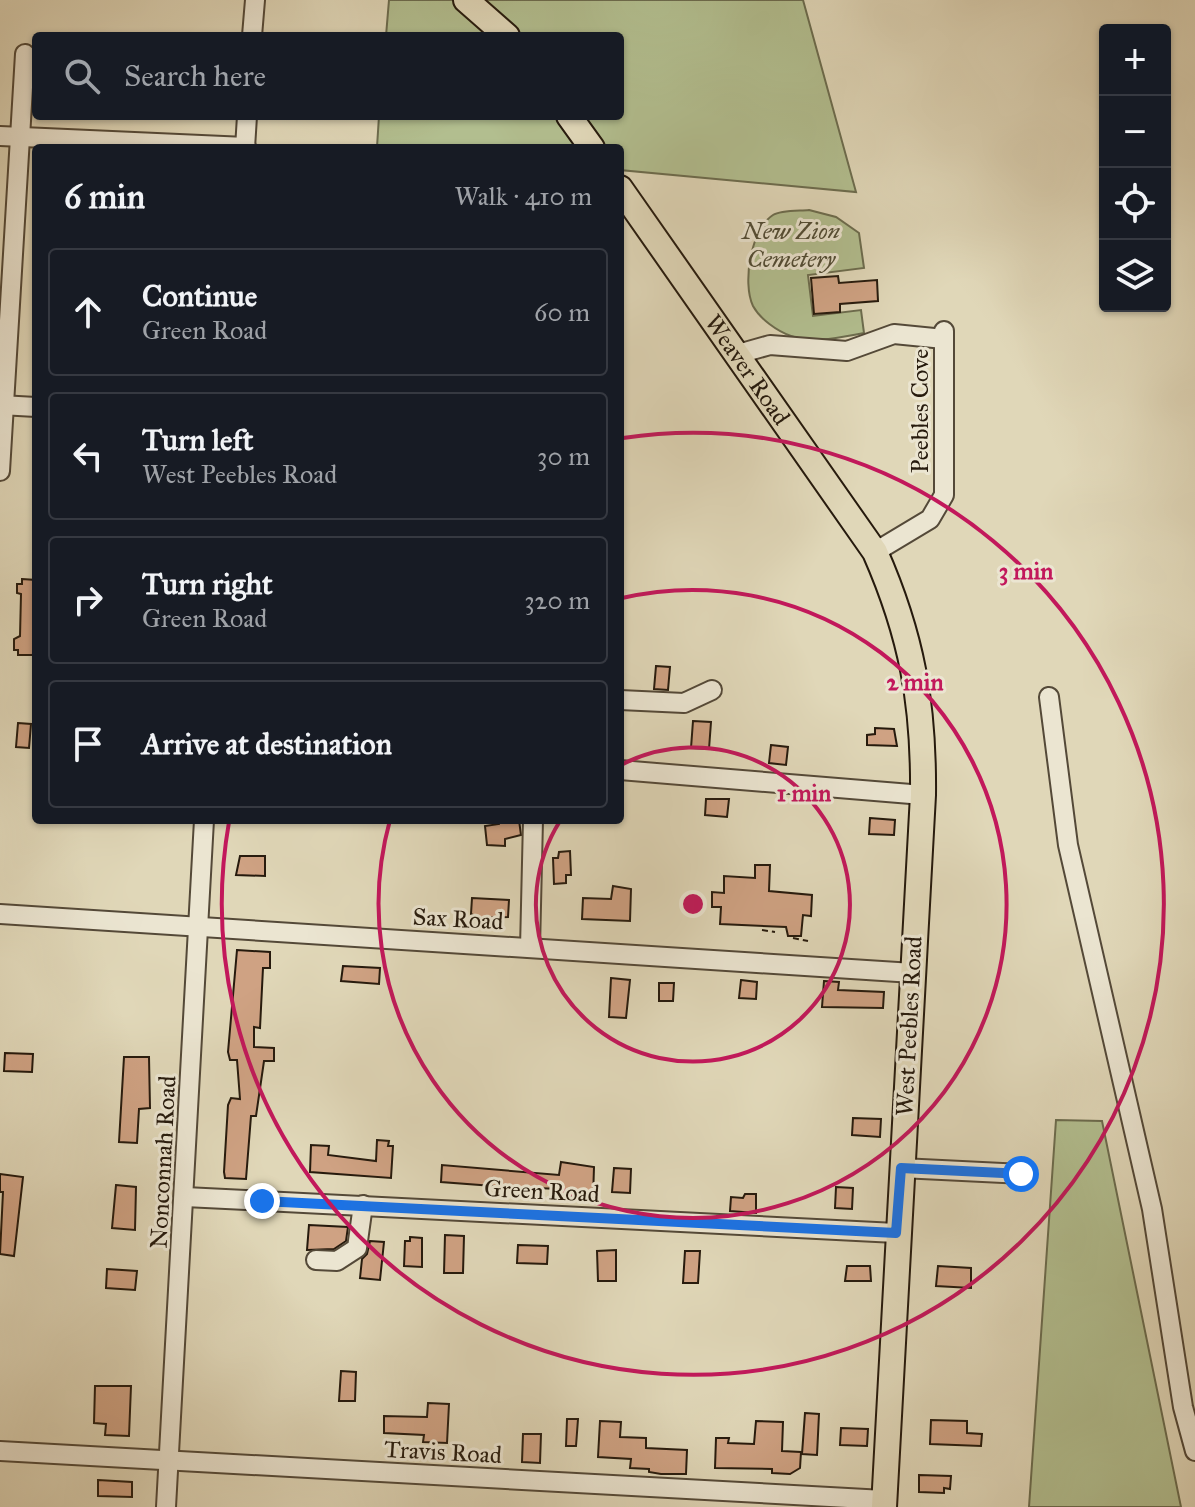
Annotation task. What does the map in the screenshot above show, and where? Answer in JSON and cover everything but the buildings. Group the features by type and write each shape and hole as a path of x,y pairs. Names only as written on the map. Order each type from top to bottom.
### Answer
{"main road":[{"path":"466,0 502,32"},
{"path":"572,120 589,144"},
{"name":"Weaver Road","path":"624,200 738,354 875,552"},
{"name":"West Peebles Road","path":"875,552 901,616 916,670 923,731 923,795 896,1233 884,1504"}],"street":[{"path":"252,32 255,0"},
{"path":"0,471 25,54"},
{"path":"246,144 247,120"},
{"path":"0,136 164,144"},
{"name":"Peebles Cove","path":"738,354 770,345 847,351 894,334 944,335 944,495 930,519 875,552"},
{"path":"2,405 32,407"},
{"path":"624,700 684,703 712,690"},
{"path":"1049,697 1068,845 1152,1209 1183,1407 1195,1451"},
{"path":"624,770 923,795"},
{"name":"Nonconnah Road","path":"166,1507 204,824"},
{"path":"530,948 533,824"},
{"name":"Sax Road","path":"0,914 913,973"},
{"path":"901,1168 1021,1174"},
{"name":"Green Road","path":"185,1197 896,1233"},
{"path":"316,1260 337,1261 357,1248 363,1205"},
{"name":"Travis Road","path":"0,1451 884,1504"}],"path":[{"path":"762,930 775,932"},
{"path":"793,938 808,941"}],"green space":[{"path":"389,0 803,0 856,192 624,170 624,144 377,144 379,120 624,120 624,32 386,32"},
{"name":"New Zion Cemetery","path":"809,210 836,217 859,233 864,268 808,275 813,316 861,310 864,333 827,339 800,338 775,328 753,306 748,284 749,271 759,232 776,213"},
{"path":"1056,1120 1102,1121 1181,1507 1029,1507"}],"route":[{"path":"262,1201 896,1233 901,1168 1021,1174"}]}
